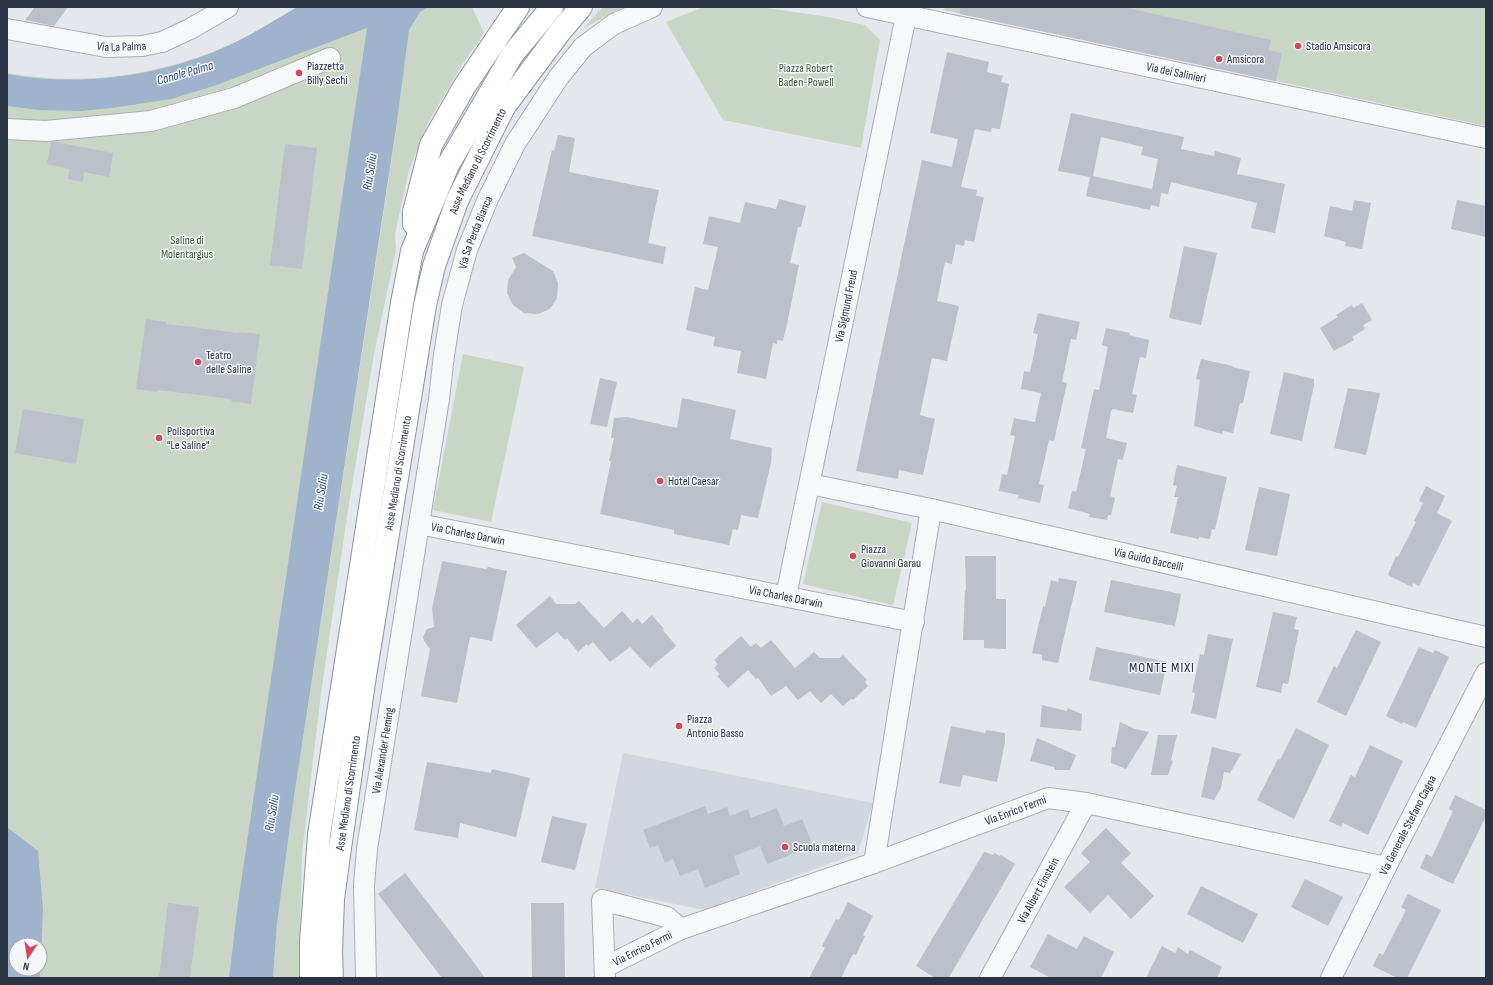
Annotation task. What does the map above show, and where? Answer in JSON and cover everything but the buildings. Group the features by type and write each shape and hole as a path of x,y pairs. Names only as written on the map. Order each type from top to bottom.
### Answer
{"highway":[{"path":"412,251 414,212 431,145 464,88 518,7"},
{"name":"Asse Mediano di Scorrimento","path":"311,978 311,942 319,835 399,319 412,251 448,165 512,55 552,7"},
{"name":"Asse Mediano di Scorrimento","path":"332,978 331,952 333,899 340,847 365,676 424,313 434,266 457,201 504,107 558,33 581,7"}],"street":[{"name":"Via La Palma","path":"7,29 106,47 142,46 162,42 190,29 228,7"},
{"name":"Via Sa Perda Bianca","path":"419,524 452,305 467,250 487,201 515,144 558,78 583,48 614,24 652,7"},
{"name":"Via dei Salinieri","path":"867,7 1486,138"},
{"name":"Via Sigmund Freud","path":"786,596 906,16"},
{"path":"7,129 46,131 151,121 234,98 330,58"},
{"name":"Via Guido Baccelli","path":"810,484 931,509 1486,637"},
{"path":"874,863 931,509"},
{"name":"Via Charles Darwin","path":"419,524 914,622"},
{"name":"Via Alexander Fleming","path":"366,978 364,886 367,849 419,524"},
{"name":"Via Generale Stefano Cagna","path":"1331,978 1386,866 1481,692 1486,673"},
{"name":"Via Enrico Fermi","path":"681,929 667,917 602,900 605,973 681,929 874,863 1048,798 1086,803 1386,866"},
{"name":"Via Albert Einstein","path":"990,978 1086,803"}],"shaded area":[{"path":"623,753 873,803 858,853 705,910 595,888"}],"green space":[{"name":"Saline di Molentargius","path":"300,7 472,7 484,33 462,65 429,121 409,170 395,234 396,250 374,354 348,510 321,693 302,853 299,978 273,978 277,924 293,804 398,118 309,667 270,978 7,978 7,73 66,79 124,75 181,63 236,42"},
{"path":"603,7 623,7 584,28"},
{"name":"Piazza Robert Baden-Powell","path":"704,7 761,7 828,17 865,25 880,40 861,148 723,120 666,22"},
{"name":"Stadio Amsicora","path":"945,7 1486,7 1486,126 944,10"},
{"path":"463,354 524,367 491,522 433,510"},
{"path":"822,502 912,523 893,605 803,584"}],"water":[{"path":"297,7 428,7 420,12 409,30 397,121 293,804 277,924 273,978 229,978 238,903 367,28 214,86 171,99 112,108 81,111 38,110 7,106 7,74 34,78 90,79 118,77 173,66 234,43"},
{"path":"7,827 38,851 43,909 42,937 8,937 8,977 40,978 7,978"}],"place":[{"name":"Stadio Amsicora","path":"1298,46"},
{"name":"Amsicora","path":"1219,59"},
{"name":"Piazzetta Billy Sechi","path":"299,73"},
{"name":"Teatro delle Saline","path":"198,362"},
{"name":"Polisportiva \"Le Saline\"","path":"159,438"},
{"name":"Hotel Caesar","path":"660,481"},
{"name":"Piazza Giovanni Garau","path":"853,556"},
{"name":"Piazza Antonio Basso","path":"679,726"},
{"name":"Scuola materna","path":"785,847"}],"district":[{"name":"MONTE MIXI","path":"1162,667"}],"water label":[{"name":"Canale Palma","path":"185,73"},
{"name":"Riu Saliu","path":"370,172"},
{"name":"Riu Saliu","path":"321,492"},
{"name":"Riu Saliu","path":"272,813"}]}
